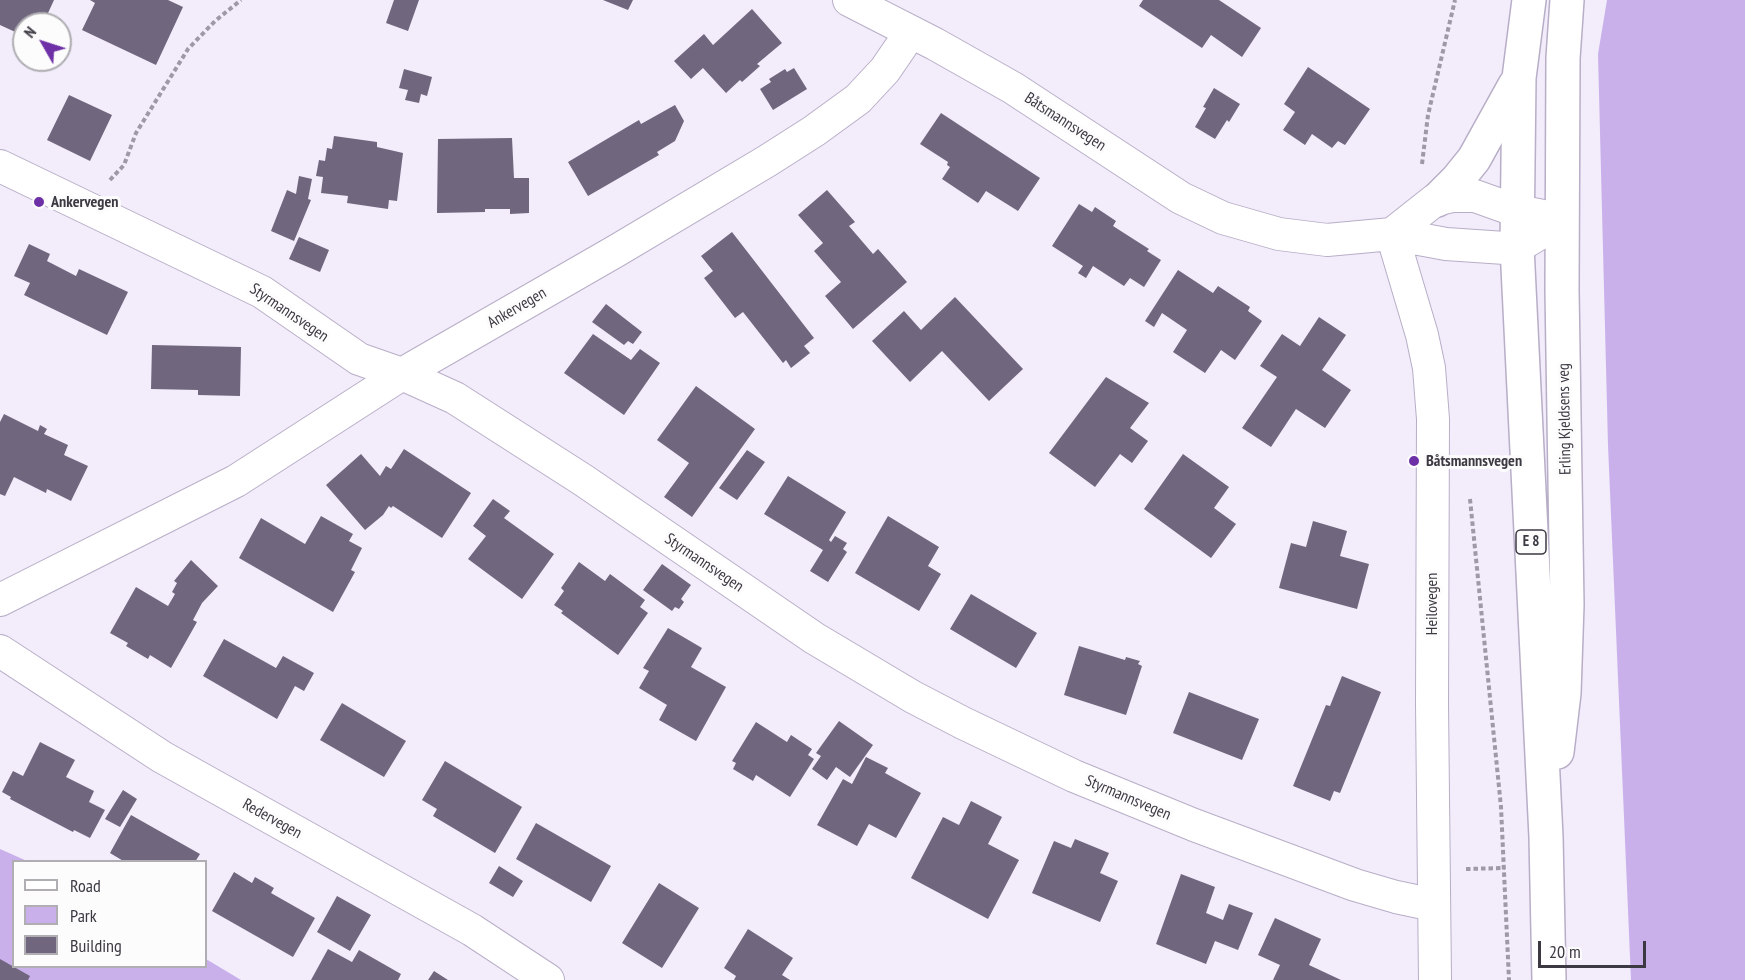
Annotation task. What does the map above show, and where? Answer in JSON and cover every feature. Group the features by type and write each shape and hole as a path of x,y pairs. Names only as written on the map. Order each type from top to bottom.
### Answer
{"highway":[{"name":"Erling Kjeldsens veg","path":"1529,0 1519,78 1517,248 1545,837 1549,980"},
{"name":"Erling Kjeldsens veg","path":"1545,837 1564,693 1567,605 1562,220 1563,58 1567,0"},
{"name":"E 8","path":"1431,187 1457,180 1474,159 1519,78"}],"street":[{"name":"Båtsmannsvegen","path":"849,0 1012,88 1181,198 1223,218 1279,234 1327,240 1392,234 1446,244 1517,248"},
{"name":"Ankervegen","path":"0,600 236,481 402,374 616,251 814,131 858,99 885,70 911,32"},
{"name":"Styrmannsvegen","path":"0,166 262,292 359,358 455,398 583,480 814,638 913,697 963,723 1074,776 1194,825 1355,885 1434,905"},
{"path":"1392,234 1431,187 1453,196 1475,196 1517,211 1562,220"},
{"path":"1517,248 1562,220"},
{"name":"Heilovegen","path":"1392,234 1429,368 1433,419 1435,980"},
{"name":"Redervegen","path":"0,651 162,757 472,930 548,980"}],"path":[{"path":"85,207 124,165 136,133 188,49 215,21 241,0"},
{"path":"1431,187 1422,165 1428,115 1455,0"},
{"path":"1469,497 1489,668 1501,807 1509,980"}],"green space":[{"path":"1607,0 1745,0 1745,980 1631,980 1608,445 1598,54"},
{"path":"0,849 25,860 12,860 12,968 207,968 207,960 241,980 0,980"}],"building":[{"path":"0,0 54,0 48,12 12,12 12,30 0,25"},
{"path":"90,0 168,0 183,7 156,65 82,30 95,3"},
{"path":"394,0 419,0 408,31 386,23"},
{"path":"603,0 633,0 628,10"},
{"path":"1143,0 1219,0 1261,28 1242,57 1211,35 1202,48 1139,6"},
{"path":"752,9 782,43 757,64 760,66 726,93 703,68 691,79 674,61 704,34 713,45"},
{"path":"1308,67 1370,109 1345,145 1338,141 1332,148 1312,134 1305,145 1283,130 1295,112 1284,104"},
{"path":"794,68 807,89 773,110 760,89 771,82 769,79 785,69 787,72"},
{"path":"404,69 432,77 427,96 421,94 419,103 405,100 408,90 399,88"},
{"path":"1214,88 1240,104 1215,139 1195,127"},
{"path":"69,95 112,115 90,161 47,140"},
{"path":"675,105 684,121 675,141 657,152 659,155 588,196 568,162 639,120 641,124"},
{"path":"941,113 1040,178 1018,211 986,191 978,203 942,179 950,167 947,165 948,162 920,144"},
{"path":"334,136 377,142 377,147 403,153 397,201 389,200 388,209 347,203 348,196 321,193 323,177 316,176 319,160 325,161 327,148 332,149"},
{"path":"512,138 514,178 529,178 529,213 510,214 510,209 485,209 485,212 437,213 438,139"},
{"path":"299,176 312,179 308,199 311,200 294,241 271,231 287,190 296,194"},
{"path":"827,190 855,222 849,226 873,254 878,249 907,282 853,329 825,296 841,282 814,251 823,243 798,215"},
{"path":"1079,204 1092,212 1095,207 1116,221 1113,226 1149,249 1147,251 1161,260 1144,287 1130,278 1124,286 1093,266 1086,278 1078,273 1083,266 1052,246"},
{"path":"732,232 814,338 804,346 810,353 791,368 786,360 783,363 743,312 735,318 704,278 713,271 701,256"},
{"path":"299,237 329,250 320,272 289,259"},
{"path":"29,244 50,254 47,261 76,276 79,269 128,292 107,335 24,295 30,283 14,276"},
{"path":"1178,270 1213,293 1218,286 1250,307 1248,311 1262,321 1235,360 1221,350 1205,373 1173,352 1187,330 1162,313 1154,327 1145,321"},
{"path":"955,297 1023,369 989,401 942,351 910,382 872,341 904,311 921,330"},
{"path":"606,304 642,332 633,344 628,341 624,345 592,322"},
{"path":"1319,317 1346,335 1322,370 1351,390 1325,428 1296,409 1271,447 1242,428 1277,377 1260,366 1282,334 1300,346"},
{"path":"593,334 631,360 640,349 660,363 624,415 564,373"},
{"path":"152,345 241,347 240,396 198,395 198,390 151,389"},
{"path":"1106,377 1149,403 1130,428 1148,441 1132,463 1120,454 1095,487 1049,453"},
{"path":"696,386 755,429 692,517 664,497 689,463 657,440"},
{"path":"4,414 38,431 40,425 47,429 44,434 68,445 64,455 88,466 71,501 47,489 46,493 14,477 5,496 0,494 0,422"},
{"path":"404,449 471,493 442,538 393,506 391,508 389,506 383,515 365,530 326,485 361,454 380,476 386,466 391,469"},
{"path":"747,450 765,462 737,500 719,488"},
{"path":"1183,454 1229,487 1214,508 1236,524 1211,558 1144,509"},
{"path":"788,476 846,512 829,540 831,542 835,536 847,543 843,549 847,552 828,582 810,571 823,550 764,514"},
{"path":"493,499 510,511 504,518 554,554 522,599 468,559 486,536 473,526"},
{"path":"321,516 353,534 349,541 362,548 351,570 355,572 333,612 239,558 261,518 305,544"},
{"path":"888,516 939,547 928,566 941,574 919,611 855,573"},
{"path":"1313,521 1347,531 1340,556 1369,564 1357,609 1279,588 1291,543 1306,547"},
{"path":"191,560 218,586 202,603 193,620 197,622 171,668 150,655 148,659 126,646 128,643 110,633 136,587 168,606 175,594 172,592 177,583 174,581"},
{"path":"579,562 605,581 610,574 645,600 640,607 648,613 618,655 561,613 563,611 554,605 564,591 561,588"},
{"path":"662,564 691,585 681,599 684,602 679,609 675,607 672,611 643,590"},
{"path":"971,594 1037,633 1016,668 950,629"},
{"path":"668,628 702,648 691,667 726,687 696,741 659,720 667,705 639,688 649,671 643,668"},
{"path":"224,639 276,668 283,656 314,673 304,691 295,686 277,719 203,676"},
{"path":"1079,646 1125,660 1126,657 1140,661 1138,664 1142,666 1126,715 1064,695"},
{"path":"1342,676 1381,692 1340,793 1334,791 1330,801 1293,786 1326,705 1330,706"},
{"path":"1189,692 1259,719 1242,760 1173,733"},
{"path":"342,703 406,741 384,777 320,740"},
{"path":"839,721 873,745 850,777 836,767 827,780 812,769 821,756 816,753"},
{"path":"756,722 787,742 791,735 812,749 808,755 814,759 790,797 756,775 753,781 733,769 736,763 732,761"},
{"path":"40,742 75,760 66,777 94,791 89,802 105,810 90,838 74,830 73,832 10,799 11,797 2,792 13,771 23,776"},
{"path":"866,757 888,768 885,773 921,793 896,838 869,824 857,846 817,825 843,779 852,784"},
{"path":"445,761 522,807 495,853 433,816 437,809 422,800"},
{"path":"123,790 137,799 120,827 105,819"},
{"path":"971,801 1002,817 988,844 1019,860 988,919 911,878 943,817 959,825"},
{"path":"131,815 200,854 196,860 122,860 110,853"},
{"path":"536,823 611,866 591,902 516,859"},
{"path":"1075,839 1109,853 1100,873 1118,881 1100,922 1032,893 1054,841 1071,848"},
{"path":"499,866 523,881 513,897 489,883"},
{"path":"234,872 252,883 255,877 274,888 271,893 315,918 293,957 212,911"},
{"path":"1181,874 1215,887 1206,913 1223,920 1229,904 1253,913 1238,950 1215,941 1206,964 1156,944"},
{"path":"659,883 699,908 662,968 622,943"},
{"path":"337,896 371,915 350,951 317,932"},
{"path":"1275,918 1321,939 1309,965 1341,980 1273,980 1280,965 1258,955"},
{"path":"748,929 793,958 782,975 790,980 734,980 736,976 724,968"},
{"path":"328,949 352,962 359,950 401,974 398,980 311,980"},
{"path":"0,959 12,968 30,976 28,980 0,980"},
{"path":"434,971 448,980 428,980"}],"place":[{"name":"Ankervegen","path":"39,202"},
{"name":"Båtsmannsvegen","path":"1414,461"}]}
